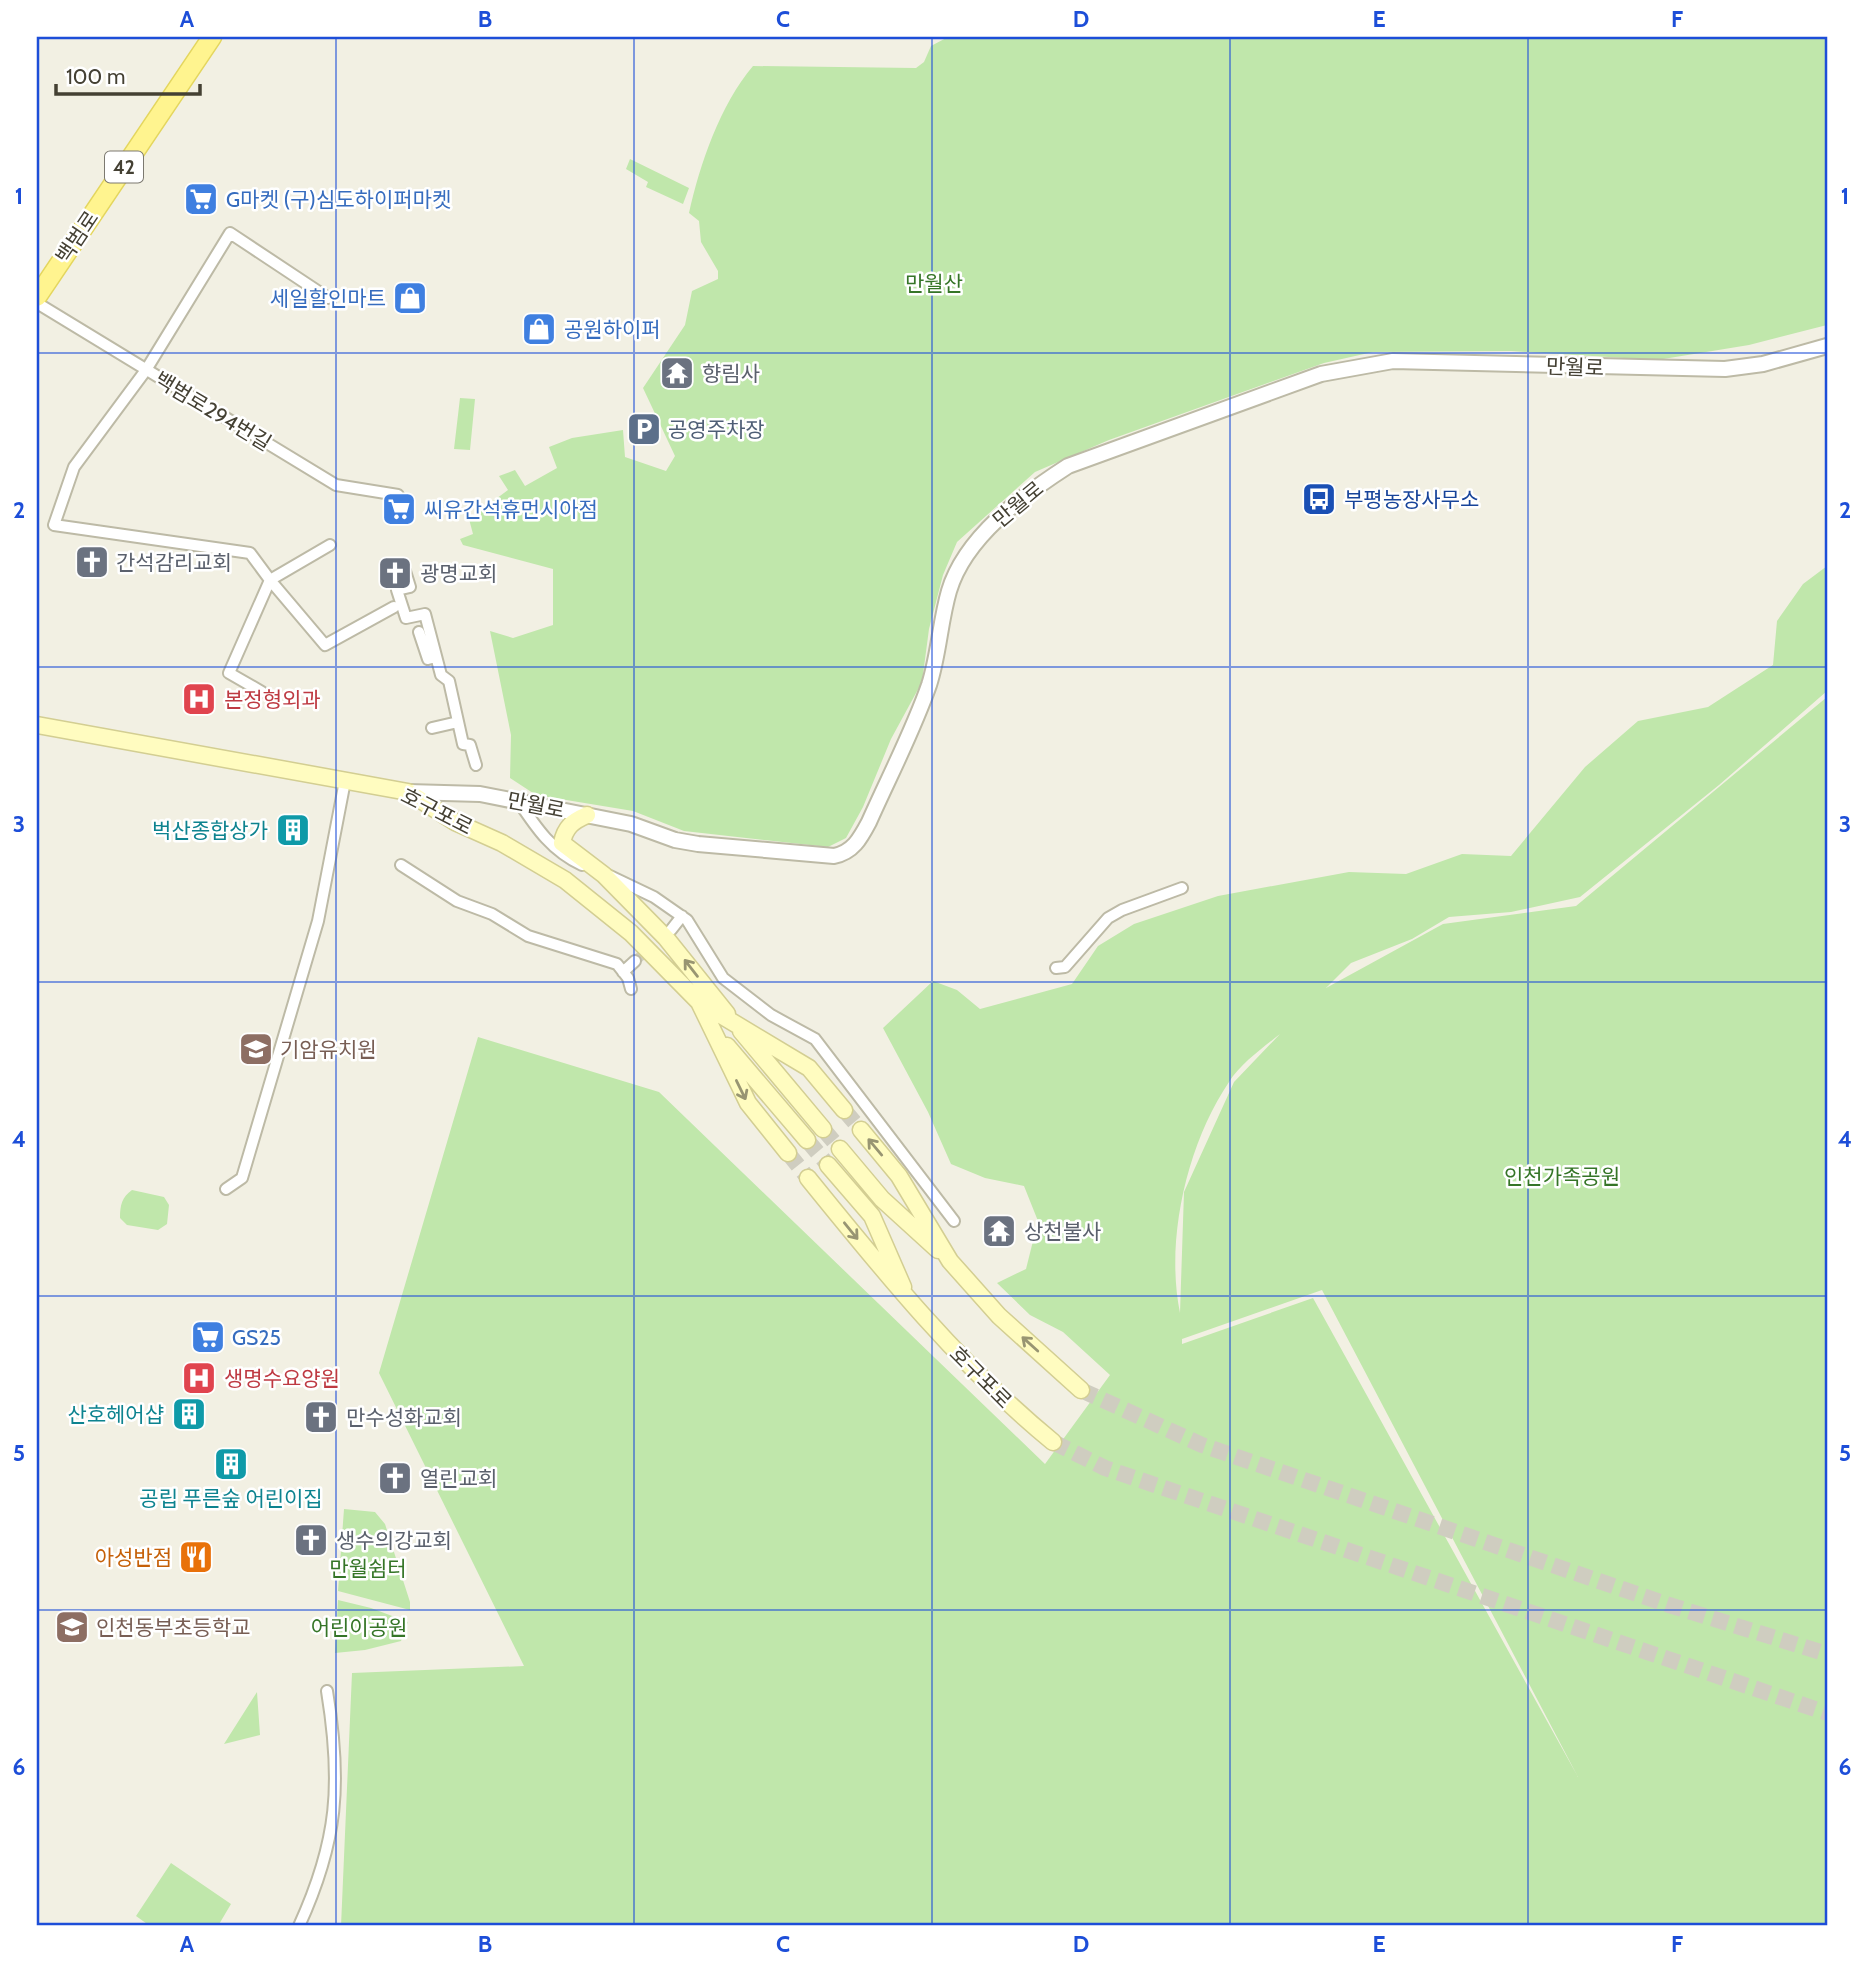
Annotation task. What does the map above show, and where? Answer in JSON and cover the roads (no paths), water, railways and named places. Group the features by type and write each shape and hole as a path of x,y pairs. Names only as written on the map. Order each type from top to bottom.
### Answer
{"main road":[{"name":"백범로","path":"37,297 212,37"},
{"name":"호구포로","path":"37,725 408,792 455,822 502,843 565,880 631,933 699,1002 809,1068 844,1110"},
{"path":"587,815 573,821 564,834 562,843 572,854 598,870 666,938 733,1022"},
{"name":"호구포로","path":"699,1002 748,1103 788,1153"},
{"name":"호구포로","path":"733,1022 823,1129"},
{"name":"호구포로","path":"712,1028 807,1140"},
{"path":"861,1130 899,1176 950,1261"},
{"path":"840,1149 882,1199 950,1261 999,1316 1081,1390"},
{"name":"호구포로","path":"828,1165 872,1216 913,1307"},
{"name":"호구포로","path":"808,1178 913,1307 1010,1407 1053,1442"}],"street":[{"path":"328,298 230,233 146,370 74,467 54,525 250,553 325,645 394,607"},
{"name":"백범로294번길","path":"37,303 336,485 398,495"},
{"name":"만월로","path":"408,792 480,794 631,824 676,840 698,844 834,856 849,850 859,841 929,685 947,600 961,563 982,536 1042,483 1068,466 1321,374 1365,364 1393,361 1712,370 1763,364 1827,346"},
{"path":"261,692 229,673 270,580 330,545"},
{"path":"405,571 410,587 397,590 406,618 425,614 441,675 449,681 463,744 470,745 476,765"},
{"path":"419,632 428,659 436,657"},
{"path":"432,728 458,723"},
{"path":"226,1189 242,1178 318,921 345,781"},
{"path":"519,802 544,839 558,852 654,897 682,916 723,978 771,1016 816,1039 954,1222"},
{"path":"401,865 457,901 492,914 528,936 617,964 631,989"},
{"path":"1056,968 1065,967 1108,918 1122,909 1182,888"},
{"path":"671,930 682,916"},
{"path":"623,972 635,961"},
{"path":"299,1926 319,1882 333,1830 337,1770 327,1691"}],"tunnel":[{"path":"635,961 668,933"},
{"path":"844,1110 861,1130"},
{"path":"823,1129 840,1149"},
{"path":"807,1140 828,1165"},
{"path":"788,1153 808,1178"},
{"path":"1081,1390 1202,1445 1669,1605 1827,1654"},
{"path":"1053,1442 1105,1468 1827,1713"}],"place":[{"name":"G마켓 (구)심도하이퍼마켓","path":"201,199"},
{"name":"세일할인마트","path":"410,298"},
{"name":"공원하이퍼","path":"539,329"},
{"name":"향림사","path":"677,373"},
{"name":"공영주차장","path":"644,429"},
{"name":"부평농장사무소","path":"1319,499"},
{"name":"씨유간석휴먼시아점","path":"399,509"},
{"name":"간석감리교회","path":"92,562"},
{"name":"광명교회","path":"395,573"},
{"name":"본정형외과","path":"199,699"},
{"name":"벅산종합상가","path":"293,830"},
{"name":"기암유치원","path":"256,1049"},
{"name":"상천불사","path":"999,1231"},
{"name":"GS25","path":"208,1337"},
{"name":"생명수요양원","path":"199,1378"},
{"name":"산호헤어샵","path":"189,1414"},
{"name":"만수성화교회","path":"321,1417"},
{"name":"공립 푸른숲 어린이집","path":"231,1464"},
{"name":"열린교회","path":"395,1478"},
{"name":"생수의강교회","path":"311,1540"},
{"name":"아성반점","path":"196,1557"},
{"name":"인천동부초등학교","path":"72,1627"}],"park label":[{"name":"만월산","path":"934,283"},
{"name":"인천가족공원","path":"1562,1176"},
{"name":"만월쉼터","path":"368,1568"},
{"name":"어린이공원","path":"359,1627"}]}
